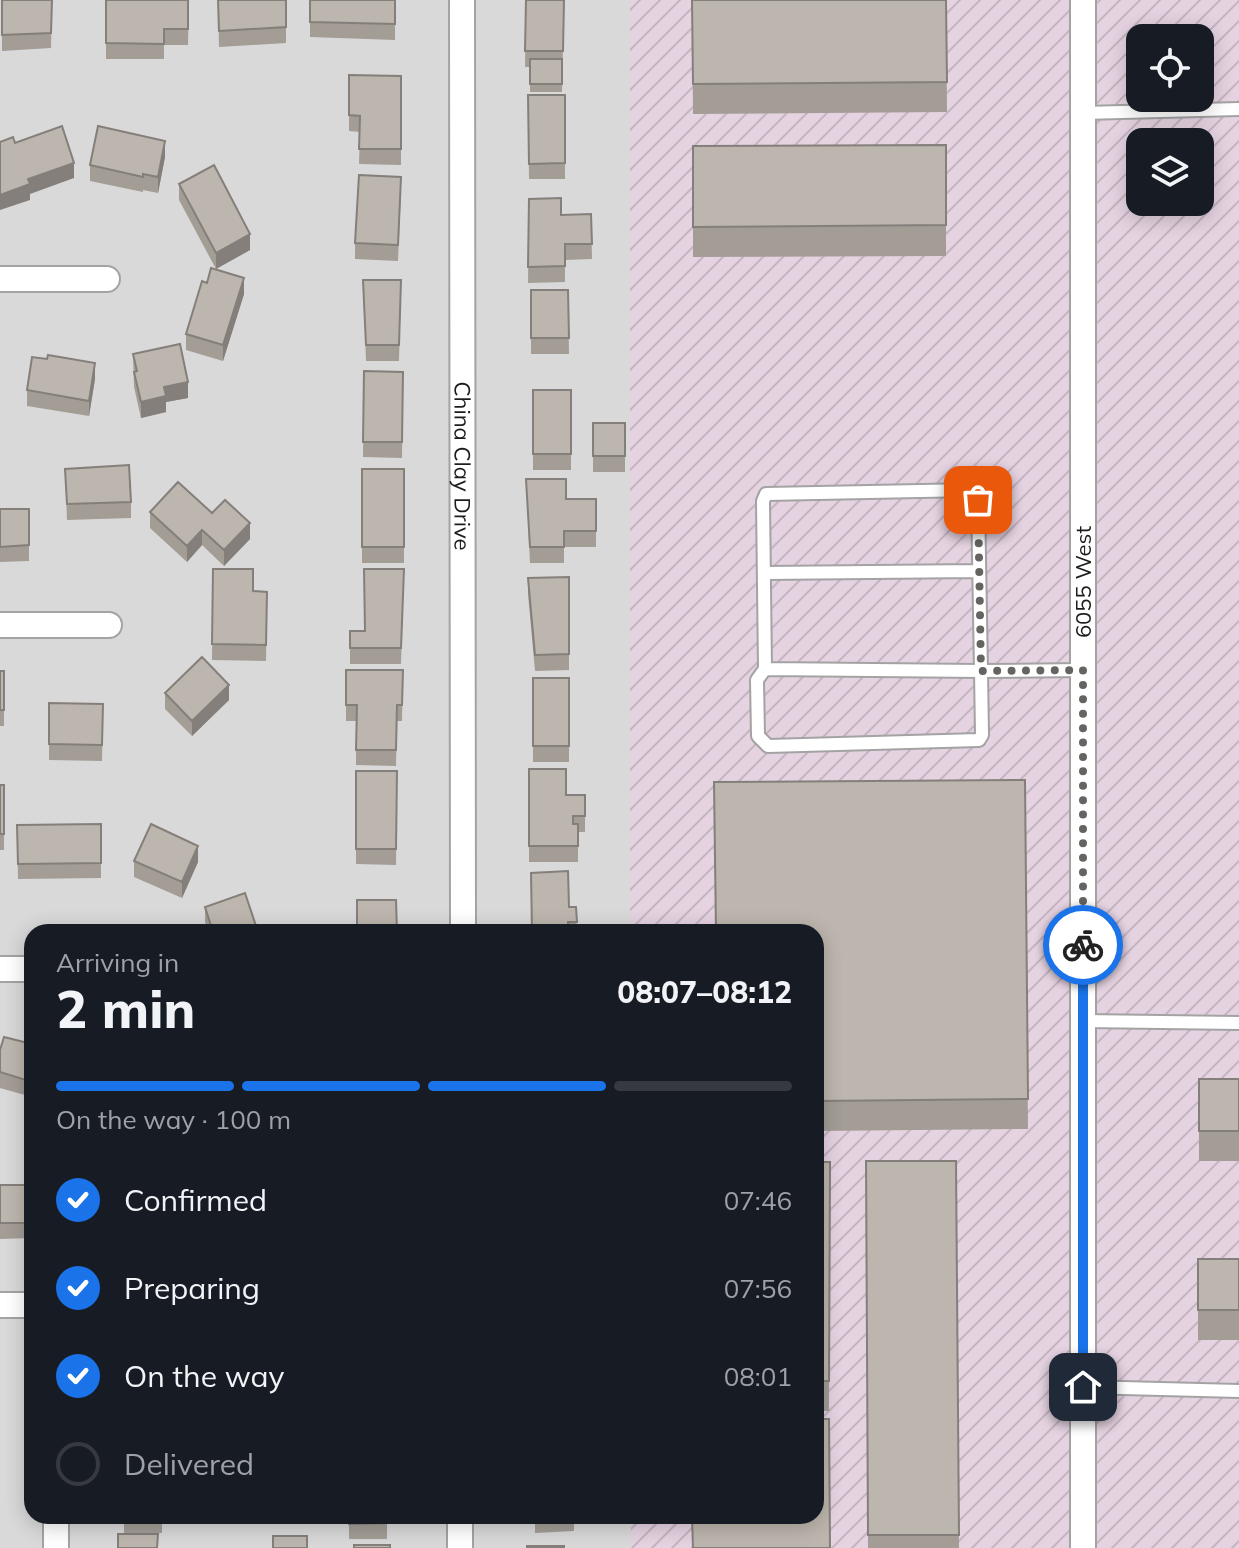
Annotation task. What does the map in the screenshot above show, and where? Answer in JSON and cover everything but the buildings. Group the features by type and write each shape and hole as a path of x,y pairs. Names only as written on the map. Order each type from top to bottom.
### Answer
{"street":[{"name":"China Clay Drive","path":"462,0 463,924"},
{"name":"6055 West","path":"1083,0 1083,1548"},
{"path":"0,279 107,279"},
{"path":"0,625 109,625"},
{"path":"0,969 24,969"},
{"path":"0,1305 24,1305"},
{"path":"56,1524 56,1548"},
{"path":"460,1524 460,1548"}],"lane":[{"path":"1083,113 1239,109"},
{"path":"972,490 978,500 979,571 982,735 974,742 768,746 758,736 757,680 765,669 763,501 766,494 972,490"},
{"path":"764,573 979,571"},
{"path":"765,669 1083,670"},
{"path":"1083,1021 1239,1023"},
{"path":"1083,1387 1239,1391"}],"shaded area":[{"path":"0,0 630,0 630,924 24,924 24,1524 631,1524 631,1548 0,1548"},
{"path":"630,0 1239,0 1239,1548 631,1548 631,1524 824,1524 824,924 630,924"}],"way so far":[{"path":"978,500 981,671 1083,670 1083,945"}],"route":[{"path":"1083,945 1083,1387"}]}
